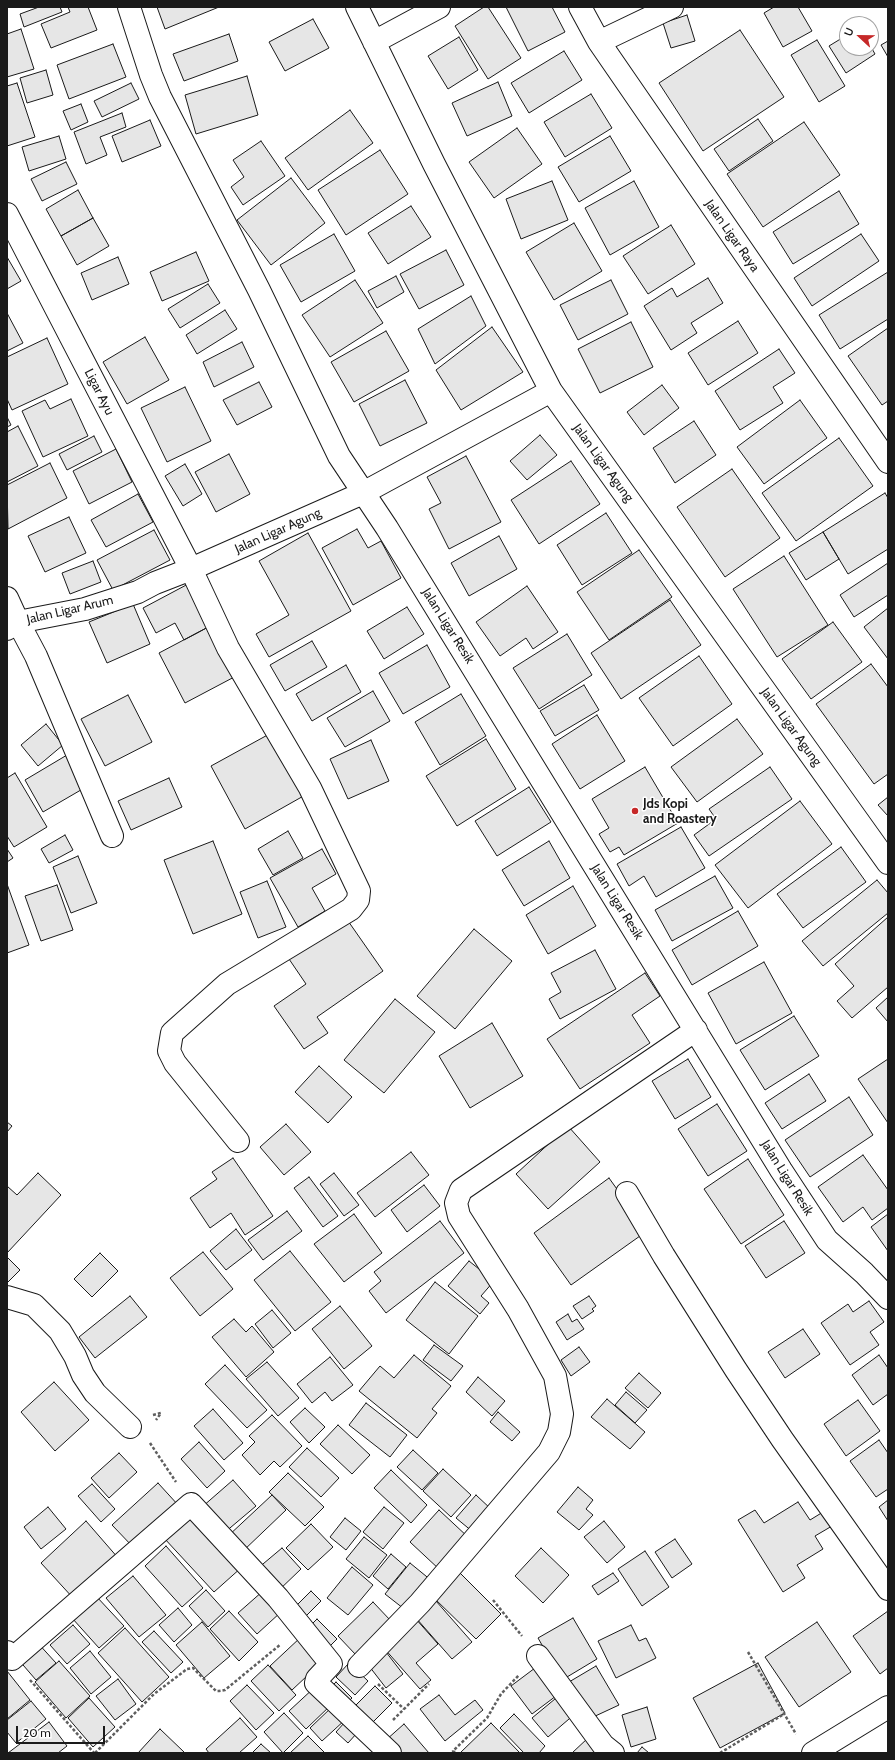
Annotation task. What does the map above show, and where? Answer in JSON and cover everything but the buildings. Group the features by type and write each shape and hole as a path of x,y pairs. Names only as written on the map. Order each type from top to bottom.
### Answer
{"street":[{"name":"Jalan Ligar Resik","path":"129,7 151,75 160,96 259,290 339,456 387,528 781,1170 827,1240 864,1273 888,1298"},
{"path":"357,7 434,164 551,391"},
{"path":"374,42 439,7"},
{"name":"Jalan Ligar Raya","path":"580,7 599,42 888,462"},
{"path":"599,42 672,7"},
{"name":"Ligar Ayu","path":"7,214 191,569 228,648 310,788 359,891 358,900 351,909 227,984 172,1033 169,1051 175,1063 238,1141"},
{"name":"Jalan Ligar Agung","path":"191,569 363,493 551,391 888,863"},
{"name":"Jalan Ligar Arum","path":"7,598 13,625 85,609 138,592 155,583 191,569"},
{"path":"13,625 36,656 112,836"},
{"path":"359,1666 420,1603 544,1458 559,1432 562,1414 555,1376 518,1309 459,1216 456,1203 461,1190 696,1030"},
{"path":"627,1193 664,1256 740,1376 782,1439 888,1589"},
{"path":"7,1297 34,1305 60,1331 83,1375 95,1393 130,1428"},
{"path":"9,1656 191,1504 247,1562 331,1664 317,1679 316,1683 390,1753"},
{"path":"538,1656 603,1745 613,1753"},
{"path":"806,1746 888,1707"}],"path":[{"path":"130,1428 142,1419 161,1413 155,1421"},
{"path":"148,1442 191,1504"},
{"path":"455,1753 453,1751 487,1718 508,1685 538,1656 493,1600"},
{"path":"9,1656 94,1753 154,1694 187,1669 193,1668 216,1691 225,1690 301,1626"},
{"path":"748,1652 784,1714 806,1746"},
{"path":"374,1738 429,1684"},
{"path":"720,1753 784,1714"}],"place":[{"name":"Jds Kopi and Roastery","path":"635,811"}]}
